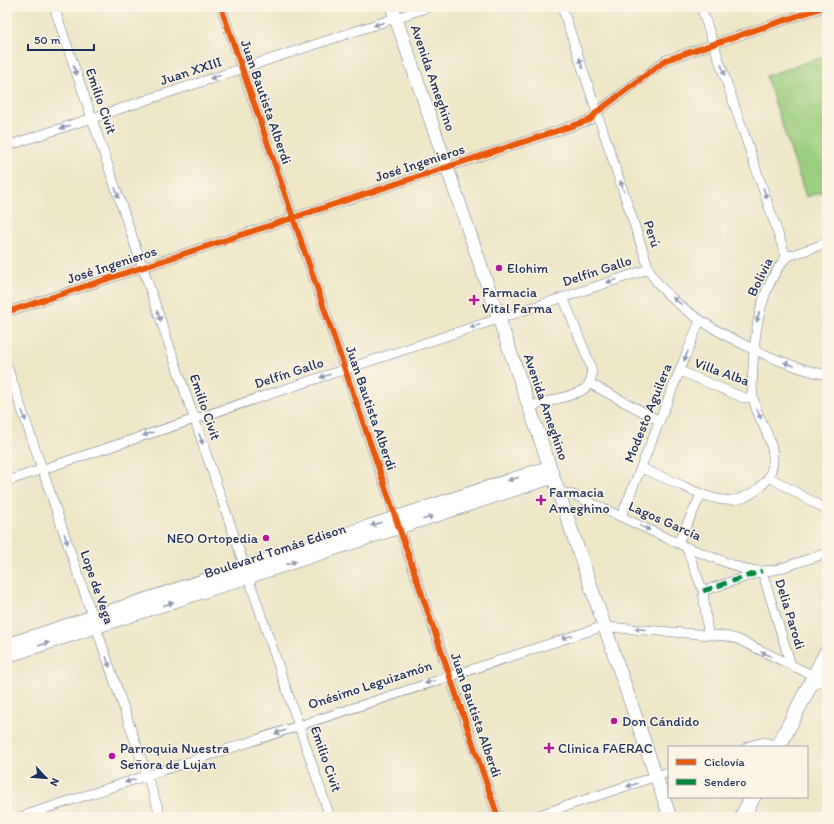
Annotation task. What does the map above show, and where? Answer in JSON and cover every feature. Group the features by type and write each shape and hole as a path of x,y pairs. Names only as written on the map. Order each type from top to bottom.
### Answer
{"main road":[{"name":"Avenida Ameghino","path":"394,12 670,817"},
{"name":"Boulevard Tomás Edison","path":"7,656 94,622 551,472"},
{"name":"Boulevard Tomás Edison","path":"7,645 94,622"},
{"path":"789,746 823,678 827,652"},
{"path":"779,746 823,678"},
{"path":"746,817 753,798"},
{"path":"746,817 761,798"}],"street":[{"name":"Emilio Civit","path":"54,7 330,817"},
{"name":"Juan Bautista Alberdi","path":"221,7 498,817"},
{"name":"Juan XXIII","path":"7,146 242,69 394,12 429,7"},
{"name":"Perú","path":"562,7 649,269 656,282 700,320 754,349 789,364 827,374"},
{"name":"Bolivia","path":"701,7 786,257 777,269 765,296 756,325 754,349 752,393 773,453 773,465 769,477"},
{"name":"José Ingenieros","path":"7,312 590,120 597,112 666,60 824,7"},
{"path":"786,257 827,243"},
{"name":"Delfín Gallo","path":"7,481 649,269"},
{"path":"529,407 577,394 586,388 590,383 591,367 563,297"},
{"name":"Modesto Aguilera","path":"621,517 700,320"},
{"name":"Lope de Vega","path":"7,366 161,817"},
{"name":"Villa Alba","path":"680,371 744,398 749,398 752,393"},
{"path":"590,383 660,421"},
{"path":"641,468 718,500 737,499 746,496 763,485 769,477 827,510"},
{"name":"Lagos García","path":"558,491 574,495 682,545 746,570 762,571 779,569 827,553"},
{"path":"701,494 682,545 703,591 708,634"},
{"name":"Lagos García","path":"703,591 762,571"},
{"name":"Delia Parodi","path":"762,571 791,665"},
{"name":"Onésimo Leguizamón","path":"20,817 591,630 605,627 708,634 733,638 823,678"},
{"path":"751,746 765,742 775,746"},
{"path":"533,817 668,772"}],"green space":[{"path":"827,55 827,190 806,197 766,76"}],"marked path":[{"path":"703,591 762,571"}],"cycle path":[{"path":"221,7 498,817"},
{"path":"7,312 590,120 597,112 666,60 824,7"}],"place":[{"name":"Elohim","path":"499,268"},
{"name":"Farmacia Vital Farma","path":"474,300"},
{"name":"Farmacia Ameghino","path":"541,500"},
{"name":"NEO Ortopedia","path":"266,538"},
{"name":"Don Cándido","path":"614,721"},
{"name":"Clinica FAERAC","path":"549,748"},
{"name":"Parroquia Nuestra Señora de Lujan","path":"112,756"}]}
